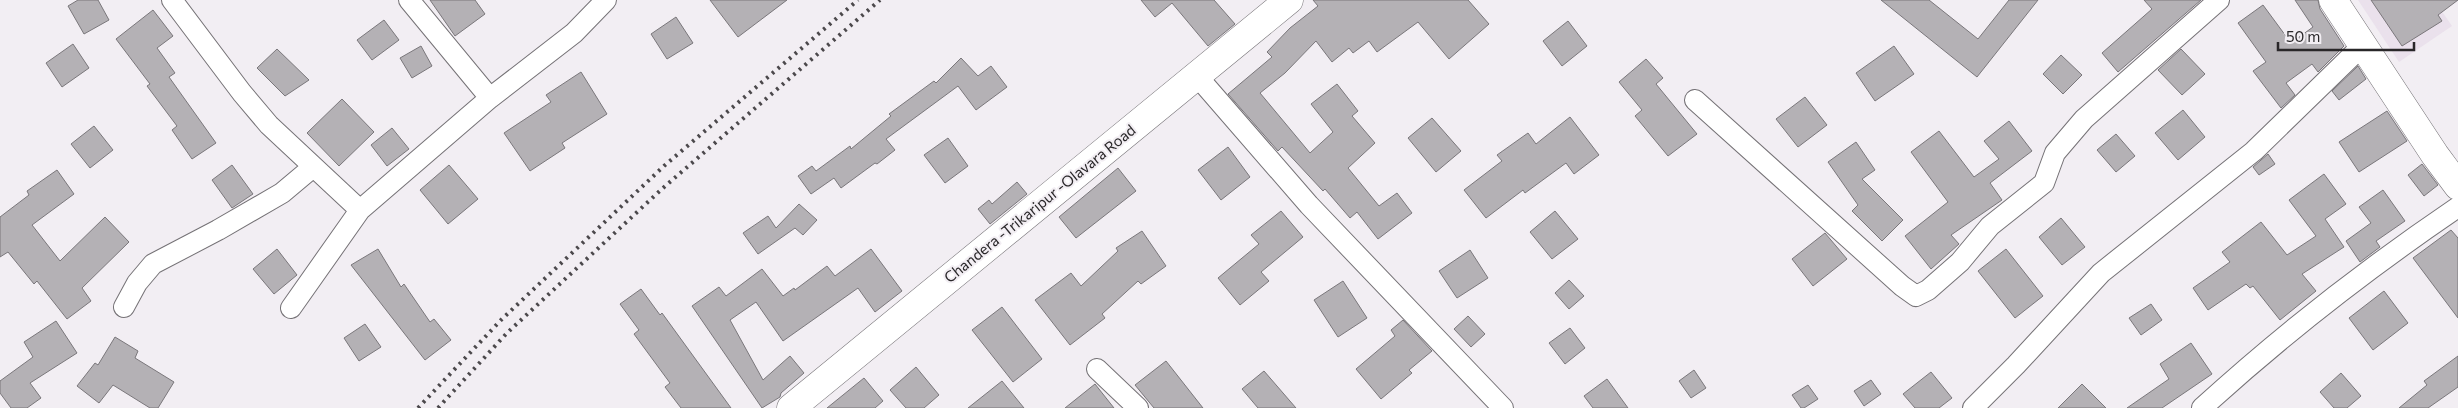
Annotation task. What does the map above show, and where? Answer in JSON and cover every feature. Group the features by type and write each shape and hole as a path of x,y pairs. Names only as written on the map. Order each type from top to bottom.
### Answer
{"main road":[{"name":"Chandera -Trikaripur -Olavara Road","path":"791,408 1289,0"},
{"path":"2333,0 2435,155 2458,186"}],"street":[{"path":"172,0 242,93 270,125 360,210"},
{"path":"409,0 490,98"},
{"path":"291,308 360,210 490,98 574,34 606,0"},
{"path":"1695,100 1902,286 1916,296 1928,290 1960,262 1990,226 2044,183 2055,153 2084,119 2219,0"},
{"path":"1973,408 2016,365 2101,273 2254,151 2363,45"},
{"path":"1197,76 1309,205 1503,408"},
{"path":"124,307 137,283 152,264 218,230 282,192 313,167"},
{"path":"2202,408 2316,310 2400,246 2458,206"},
{"path":"1097,369 1138,408"}],"shaded area":[{"path":"2358,0 2434,0 2452,26 2399,62"}],"building":[{"path":"78,0 98,0 109,20 84,34 68,6"},
{"path":"430,0 475,0 485,14 455,36"},
{"path":"710,0 787,0 738,37"},
{"path":"1141,0 1214,0 1235,24 1208,46 1172,3 1155,17"},
{"path":"1313,0 1468,0 1489,24 1449,59 1418,22 1377,52 1369,41 1353,53 1349,48 1332,62 1316,41 1285,73 1260,93 1310,153 1333,132 1311,104 1337,84 1358,111 1352,116 1375,143 1348,168 1379,206 1397,193 1412,213 1378,239 1357,212 1350,218 1325,189 1323,191 1282,147 1278,151 1228,94 1272,57 1267,52 1290,28 1318,6"},
{"path":"1881,0 1929,0 1978,39 2009,0 2038,0 1977,77"},
{"path":"2144,0 2201,0 2118,72 2102,53 2152,9"},
{"path":"2295,0 2318,0 2320,9 2344,46 2318,72 2312,64 2286,83 2295,95 2281,108 2253,71 2266,62 2238,23 2263,5 2291,43 2313,27"},
{"path":"2371,0 2458,0 2438,15 2442,21 2402,46"},
{"path":"153,10 173,36 157,48 175,73 169,77 216,143 192,159 172,130 177,126 147,86 150,84 116,39"},
{"path":"676,17 693,43 667,59 651,34"},
{"path":"384,20 399,40 372,60 357,40"},
{"path":"1568,21 1587,46 1562,66 1543,41"},
{"path":"73,44 89,68 62,87 46,63"},
{"path":"421,46 432,66 412,78 400,58"},
{"path":"1894,46 1914,74 1875,101 1856,73"},
{"path":"277,49 309,80 285,96 257,68"},
{"path":"2181,49 2205,74 2182,95 2158,70"},
{"path":"2061,55 2082,75 2063,94 2043,74"},
{"path":"961,58 978,76 991,66 1007,87 976,110 958,86 886,139 895,150 877,164 875,163 841,188 834,178 811,194 798,176 812,166 816,171 850,146 851,149 891,116 889,114 934,81 936,83"},
{"path":"1646,59 1663,78 1656,84 1697,134 1668,156 1635,116 1642,110 1619,82"},
{"path":"2358,66 2366,79 2339,100 2332,91"},
{"path":"581,72 607,114 562,143 565,148 530,171 504,133 551,102 546,95"},
{"path":"1805,97 1827,125 1798,147 1776,119"},
{"path":"342,99 374,132 339,166 307,133"},
{"path":"2183,110 2205,137 2178,160 2155,133"},
{"path":"2387,111 2407,141 2359,172 2339,142"},
{"path":"1570,117 1599,155 1574,174 1566,163 1525,193 1523,190 1486,218 1464,190 1502,161 1497,155 1528,133 1536,144"},
{"path":"1432,118 1461,151 1436,172 1408,138"},
{"path":"2009,121 2032,151 1990,183 2002,200 1951,235 1959,244 1931,269 1905,236 1948,202 1911,152 1939,131 1974,177 1999,159 1984,141"},
{"path":"94,126 113,150 90,168 71,144"},
{"path":"392,128 409,149 387,166 371,145"},
{"path":"2116,134 2135,156 2116,172 2097,150"},
{"path":"948,138 968,166 945,183 924,155"},
{"path":"1856,142 1875,170 1862,179 1903,220 1882,241 1852,211 1858,205 1828,162"},
{"path":"1228,147 1250,177 1221,200 1198,170"},
{"path":"2268,154 2275,164 2259,175 2253,167"},
{"path":"2422,164 2438,185 2424,196 2408,175"},
{"path":"232,165 253,194 232,208 212,180"},
{"path":"449,165 478,199 448,224 420,190"},
{"path":"1118,168 1136,191 1076,238 1059,217"},
{"path":"57,170 74,194 32,225 60,261 105,217 129,242 82,288 91,301 67,319 37,281 34,284 8,252 0,257 0,217 29,195 27,191"},
{"path":"2324,174 2346,204 2325,219 2344,247 2302,274 2316,291 2280,320 2253,286 2250,288 2246,284 2208,310 2193,288 2230,262 2222,252 2261,222 2287,255 2316,236 2289,200"},
{"path":"1017,182 1027,194 990,224 978,209 989,200 992,204"},
{"path":"2383,190 2405,221 2376,241 2380,247 2360,262 2346,241 2371,223 2359,207"},
{"path":"799,204 817,220 803,235 795,228 758,254 743,233 768,216 776,228"},
{"path":"1281,211 1303,237 1261,272 1269,281 1240,305 1218,278 1259,244 1251,235"},
{"path":"1555,211 1578,239 1552,259 1530,232"},
{"path":"2061,218 2085,247 2062,265 2039,237"},
{"path":"2451,230 2458,238 2458,318 2413,258"},
{"path":"1142,231 1166,266 1141,284 1138,281 1102,314 1105,318 1070,345 1035,300 1071,273 1081,286 1118,251 1116,248"},
{"path":"1825,233 1847,259 1813,286 1792,259"},
{"path":"277,249 297,275 274,294 253,269"},
{"path":"378,249 401,287 404,284 430,322 434,319 451,340 425,360 351,265"},
{"path":"871,249 902,291 875,312 858,288 783,341 756,302 730,320 763,380 790,356 804,373 781,393 780,397 762,408 692,306 719,287 726,296 762,269 783,296 794,288 795,290 827,266 835,276"},
{"path":"2006,249 2043,296 2015,318 1978,271"},
{"path":"1470,250 1488,278 1457,298 1439,271"},
{"path":"1569,280 1584,296 1569,309 1555,293"},
{"path":"1343,281 1367,318 1338,337 1314,300"},
{"path":"641,289 660,315 662,313 731,408 681,408 665,387 670,383 634,334 639,330 620,304"},
{"path":"2384,291 2408,323 2373,350 2349,318"},
{"path":"2151,304 2162,320 2141,335 2129,318"},
{"path":"1002,307 1042,359 1013,382 972,330"},
{"path":"1468,316 1485,334 1471,347 1454,329"},
{"path":"1403,320 1432,351 1409,370 1412,373 1381,399 1356,369 1395,336 1391,330"},
{"path":"56,321 77,353 30,383 41,398 27,408 11,408 0,393 0,381 33,357 24,342"},
{"path":"365,324 381,347 359,361 344,338"},
{"path":"1570,328 1585,348 1565,364 1549,343"},
{"path":"115,337 138,351 135,358 174,382 158,408 150,408 113,385 99,403 77,386 95,363 98,365"},
{"path":"2191,343 2212,374 2162,408 2127,408 2169,379 2160,364"},
{"path":"2458,356 2458,387 2428,408 2399,408 2427,385 2424,381"},
{"path":"1166,361 1203,408 1154,408 1135,385"},
{"path":"916,367 939,395 924,408 906,408 890,390"},
{"path":"1694,370 1706,388 1691,398 1679,381"},
{"path":"1264,371 1296,408 1258,408 1242,389"},
{"path":"1931,372 1952,398 1939,408 1915,408 1903,394"},
{"path":"2341,373 2361,396 2347,408 2334,408 2320,392"},
{"path":"864,378 883,401 875,408 827,408"},
{"path":"1607,379 1628,408 1593,408 1584,396"},
{"path":"1871,380 1881,394 1864,406 1854,391"},
{"path":"1002,381 1024,408 968,408"},
{"path":"1095,384 1114,408 1065,408"},
{"path":"2082,384 2106,408 2058,408"},
{"path":"1808,385 1818,399 1801,408 1792,395"}],"railway":[{"path":"418,408 501,320 664,166 858,0"},
{"path":"438,408 507,333 663,188 880,0"}]}
